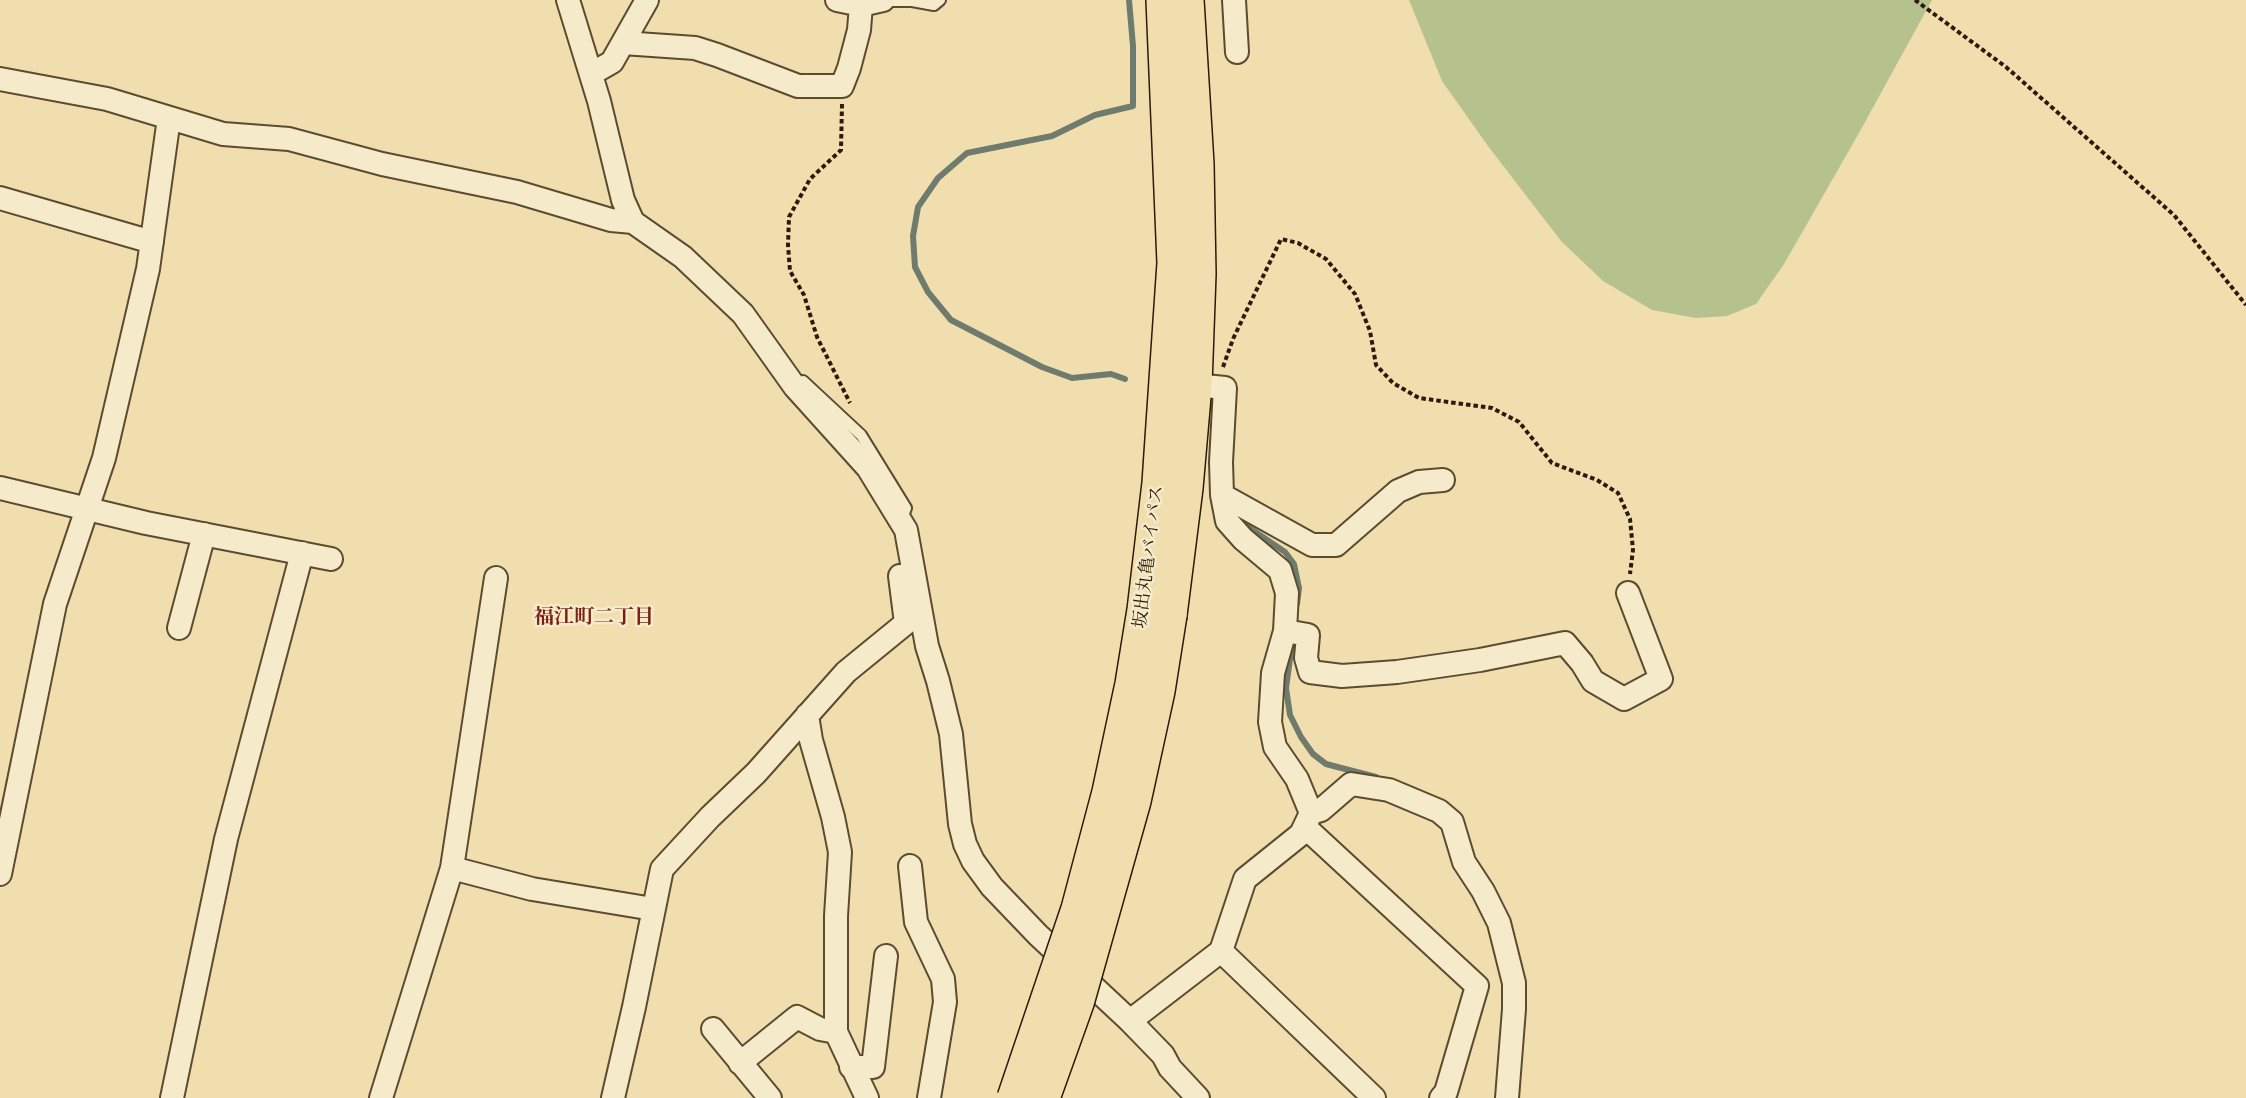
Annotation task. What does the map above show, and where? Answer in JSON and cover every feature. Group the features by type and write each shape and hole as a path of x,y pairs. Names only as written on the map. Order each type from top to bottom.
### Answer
{"highway":[{"name":"坂出丸亀バイパス","path":"1042,1098 1077,1003 1131,813 1158,691 1159,483 1174,263 1163,0"},
{"name":"坂出丸亀バイパス","path":"1014,1098 1078,909 1106,803 1132,684 1157,613 1207,386 1199,274 1197,175 1187,0"}],"street":[{"path":"568,0 591,74 623,200 633,222 682,257 743,314 786,374 868,468 904,525 927,646 951,734 960,824 965,844 973,861 992,887 1038,935 1130,1021 1198,1098"},
{"path":"591,74 612,62 647,0"},
{"path":"623,44 695,48 798,86 842,86 859,30 876,2 837,0"},
{"path":"1234,0 1237,52"},
{"path":"0,79 106,99 223,134 289,139 382,164 517,192 611,220 633,222"},
{"path":"0,874 55,604 104,458 148,269 169,118"},
{"path":"0,198 152,242"},
{"path":"1207,386 1225,388 1221,462 1222,495 1227,521 1243,539 1280,570 1287,593 1292,632 1273,673 1270,722 1275,747 1297,779 1308,820 1478,986 1446,1092 1441,1098"},
{"path":"1222,495 1312,545 1336,545 1398,491 1419,482 1443,480"},
{"path":"0,488 204,534 331,559"},
{"path":"613,1098 662,868 756,773 846,672 906,623 897,543 904,525"},
{"path":"179,628 204,534"},
{"path":"172,1098 226,839 302,553"},
{"path":"381,1098 452,868 496,578"},
{"path":"1292,632 1308,635 1306,658 1310,672 1342,676 1397,672 1468,662 1565,643 1582,663 1593,681 1624,699 1660,679 1628,593"},
{"path":"807,716 840,852 836,916 836,1032 867,1098"},
{"path":"1130,1021 1221,951 1245,879 1301,834 1308,820 1351,784 1389,790 1439,811 1452,822 1464,862 1483,891 1499,923 1514,983 1507,1098"},
{"path":"910,866 916,922 943,979 945,1002 929,1098"},
{"path":"452,868 532,889 652,909"},
{"path":"1221,951 1374,1098"},
{"path":"851,1067 873,1067 886,956"},
{"path":"740,1063 797,1017 820,1029 836,1032"},
{"path":"713,1029 770,1098"}],"lane":[{"path":"876,2 912,1 934,5 940,0"},
{"path":"786,374 804,381 861,435 906,508 904,525"}],"path":[{"path":"1915,0 2006,67 2174,215 2246,305"},
{"path":"842,86 841,150 810,179 789,217 788,245 790,271 804,295 817,337 852,406 853,416 861,435"},
{"path":"1207,386 1225,360 1281,238 1298,243 1326,259 1356,294 1370,331 1376,365 1393,383 1419,398 1492,408 1519,422 1552,463 1597,480 1618,494 1630,519 1633,550 1628,593"}],"green space":[{"path":"1409,0 1932,0 1784,264 1756,304 1727,316 1696,318 1652,310 1603,281 1561,241 1488,146 1442,81"}],"waterway":[{"path":"1125,379 1111,374 1072,378 1042,367 951,320 928,292 915,267 913,236 918,207 938,178 967,153 1052,136 1095,115 1133,106 1133,46 1129,0"},
{"path":"1245,525 1285,552 1294,564 1299,588 1297,604"},
{"path":"1292,644 1286,688 1290,715 1301,737 1313,754 1326,764 1376,777"}],"district":[{"name":"福江町二丁目","path":"594,619"}]}
